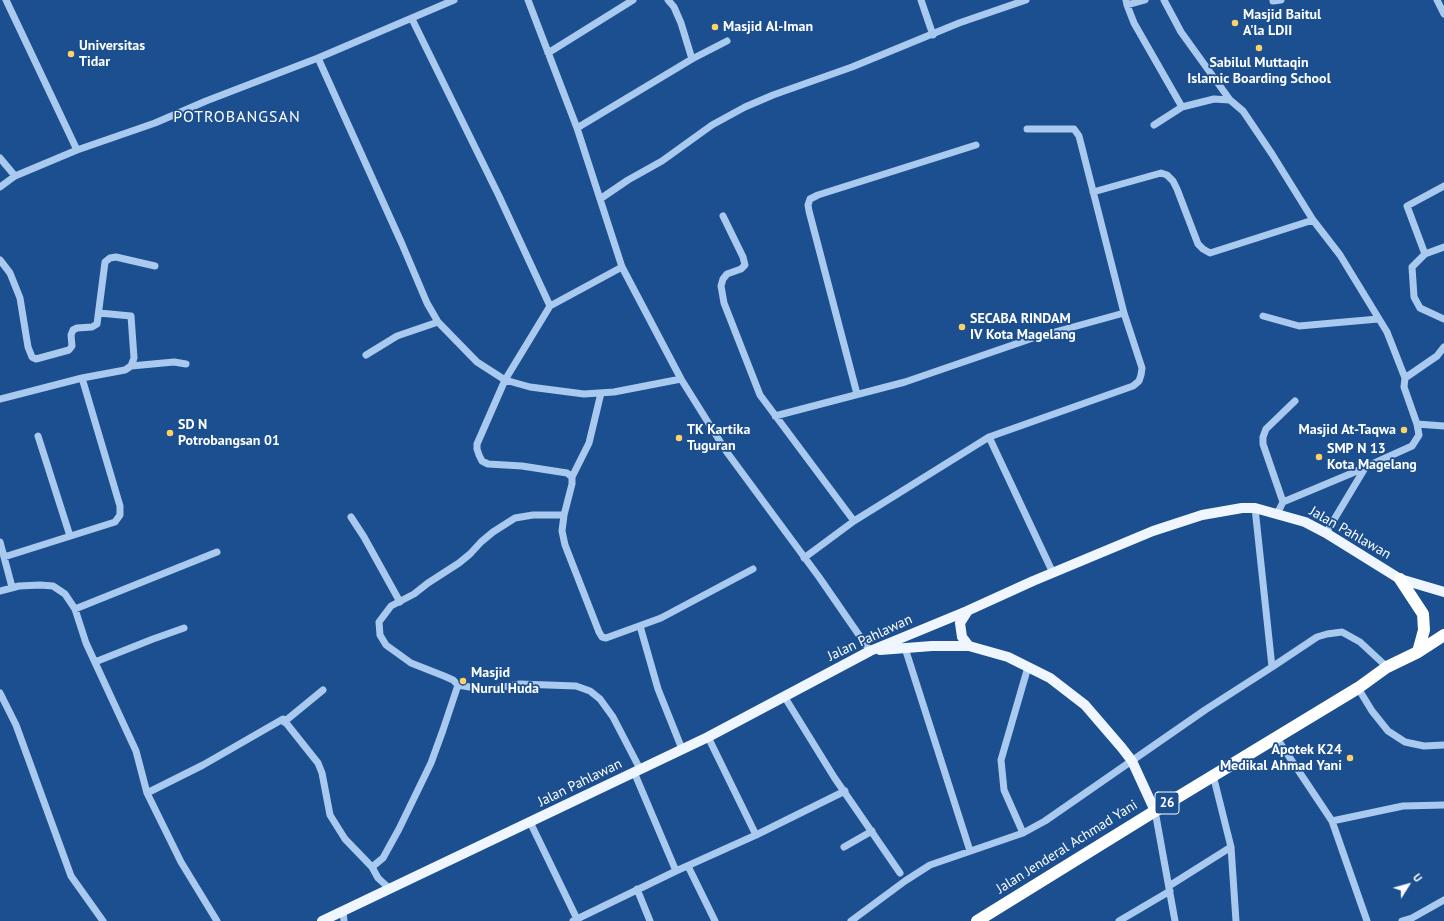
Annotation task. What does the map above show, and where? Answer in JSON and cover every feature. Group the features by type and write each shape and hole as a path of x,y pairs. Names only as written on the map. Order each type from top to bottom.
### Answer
{"highway":[{"path":"1400,579 1423,614 1424,630 1418,652"},
{"name":"26","path":"1358,688 1387,667 1418,652 1444,635"},
{"name":"Jalan Jenderal Achmad Yani","path":"977,921 1213,775 1358,688"}],"main road":[{"name":"Jalan Pahlawan","path":"322,921 343,916 390,889 682,749 870,650 968,612 1053,572 1178,522 1202,515 1242,508 1255,508 1305,522 1326,533 1400,579 1444,592"},
{"path":"968,612 960,623 962,637 969,646"},
{"path":"870,650 969,646 1008,657 1050,678 1085,705 1122,748 1132,761 1155,811"}],"street":[{"path":"6,0 77,150"},
{"path":"0,187 13,178 77,150 155,123 206,101 318,58 454,0"},
{"path":"528,0 577,128 622,267 681,379 726,451 870,650"},
{"path":"548,53 633,0"},
{"path":"668,0 674,7 681,23 692,59"},
{"path":"921,0 933,35"},
{"path":"600,199 628,180 662,161 712,125 745,107 933,35 960,23 1026,0"},
{"path":"1145,0 1127,3 1134,23 1182,107"},
{"path":"1164,0 1181,32 1230,100 1243,111 1313,220 1340,255 1387,332 1405,378 1404,387 1417,424 1418,435 1412,446 1283,502 1277,514"},
{"path":"1273,0 1281,0"},
{"path":"1437,0 1444,14"},
{"path":"412,19 499,196 550,306"},
{"path":"577,128 692,59 727,41"},
{"path":"318,58 427,302 438,322 477,362 505,380 530,387 584,394 601,393 681,379"},
{"path":"1154,125 1182,107 1214,99 1230,100"},
{"path":"804,558 854,521 989,437 1133,386 1139,381 1142,375 1142,368 1124,313 1079,136 1074,129 1027,129"},
{"path":"857,394 809,211 808,205 810,199 818,195 976,145"},
{"path":"0,158 13,178"},
{"path":"1092,192 1161,173 1167,175 1173,181 1177,189 1198,244 1210,253 1313,220"},
{"path":"1425,254 1407,206 1444,186"},
{"path":"723,216 744,257 745,265 741,269 727,274 723,279 721,286 724,304 760,395 774,416 854,521"},
{"path":"1444,247 1425,254 1412,267 1414,297 1420,308 1444,319"},
{"path":"0,260 10,273 20,298 28,346 32,357 36,359 69,350 72,346 71,335 73,330 97,324 105,262 110,258 116,256 155,266"},
{"path":"572,477 568,473 522,466 493,465 482,461 477,449 477,444 505,380 550,306 622,267"},
{"path":"99,313 131,316 134,358 131,366"},
{"path":"774,416 905,382 1033,338 1124,313"},
{"path":"1264,316 1299,326 1378,319"},
{"path":"366,355 397,336 438,322"},
{"path":"1405,378 1437,356 1444,347"},
{"path":"0,399 82,378 125,370 131,366 174,362 186,364"},
{"path":"4,557 115,522 120,515 120,506 82,378"},
{"path":"601,393 589,443 572,477 572,484 564,515 562,531 565,545 599,632 602,636 606,638 661,618 754,569"},
{"path":"1283,502 1263,444 1263,437 1266,430 1295,401"},
{"path":"1417,424 1444,426"},
{"path":"38,436 70,536"},
{"path":"989,437 1053,572"},
{"path":"1326,533 1365,467"},
{"path":"1255,508 1272,667"},
{"path":"564,515 515,518 487,537 459,563 414,594 392,606 379,622 380,635 386,645 411,663 453,680 458,685 487,690 520,684 576,686 590,690 600,699 613,718 637,770 676,871"},
{"path":"350,517 364,537 400,602"},
{"path":"0,542 12,587"},
{"path":"75,609 218,552"},
{"path":"0,591 12,587 40,585 53,586 65,594 75,609 86,643 136,751 147,793 181,862 217,921"},
{"path":"640,626 658,689 682,749"},
{"path":"95,662 152,638 184,628"},
{"path":"851,921 905,881 930,865 1023,833 1045,821 1205,710 1317,637 1342,632 1360,642 1387,667"},
{"path":"906,648 970,851"},
{"path":"1023,833 1004,790 1000,760 1028,667"},
{"path":"372,867 383,858 399,829 431,763 458,685"},
{"path":"1358,688 1372,711 1388,731 1412,744 1424,746 1444,744"},
{"path":"284,722 323,690"},
{"path":"0,693 16,725 71,876 103,921"},
{"path":"784,696 845,792 900,873"},
{"path":"147,793 203,765 283,719 318,763 322,773 330,815 345,839 372,867 378,878 390,889"},
{"path":"708,736 756,836"},
{"path":"1276,737 1332,822 1367,921"},
{"path":"1213,775 1231,847 1236,921"},
{"path":"530,822 576,920 637,889 756,836 845,792"},
{"path":"1332,822 1403,806 1444,805"},
{"path":"1155,811 1175,921"},
{"path":"844,847 872,832"},
{"path":"1119,921 1231,847"},
{"path":"688,866 715,921"},
{"path":"637,889 650,921"},
{"path":"1402,921 1412,918 1444,900"}],"place":[{"name":"Masjid Baitul A'la LDII","path":"1235,23"},
{"name":"Masjid Al-Iman","path":"715,27"},
{"name":"Sabilul Muttaqin Islamic Boarding School","path":"1259,48"},
{"name":"Universitas Tidar","path":"71,54"},
{"name":"SECABA RINDAM IV Kota Magelang","path":"962,327"},
{"name":"Masjid At-Taqwa","path":"1404,430"},
{"name":"SD N Potrobangsan 01","path":"170,433"},
{"name":"TK Kartika Tuguran","path":"679,438"},
{"name":"SMP N 13 Kota Magelang","path":"1319,457"},
{"name":"Masjid Nurul Huda","path":"463,681"},
{"name":"Apotek K24 Medikal Ahmad Yani","path":"1350,758"}],"district":[{"name":"POTROBANGSAN","path":"237,117"}]}
